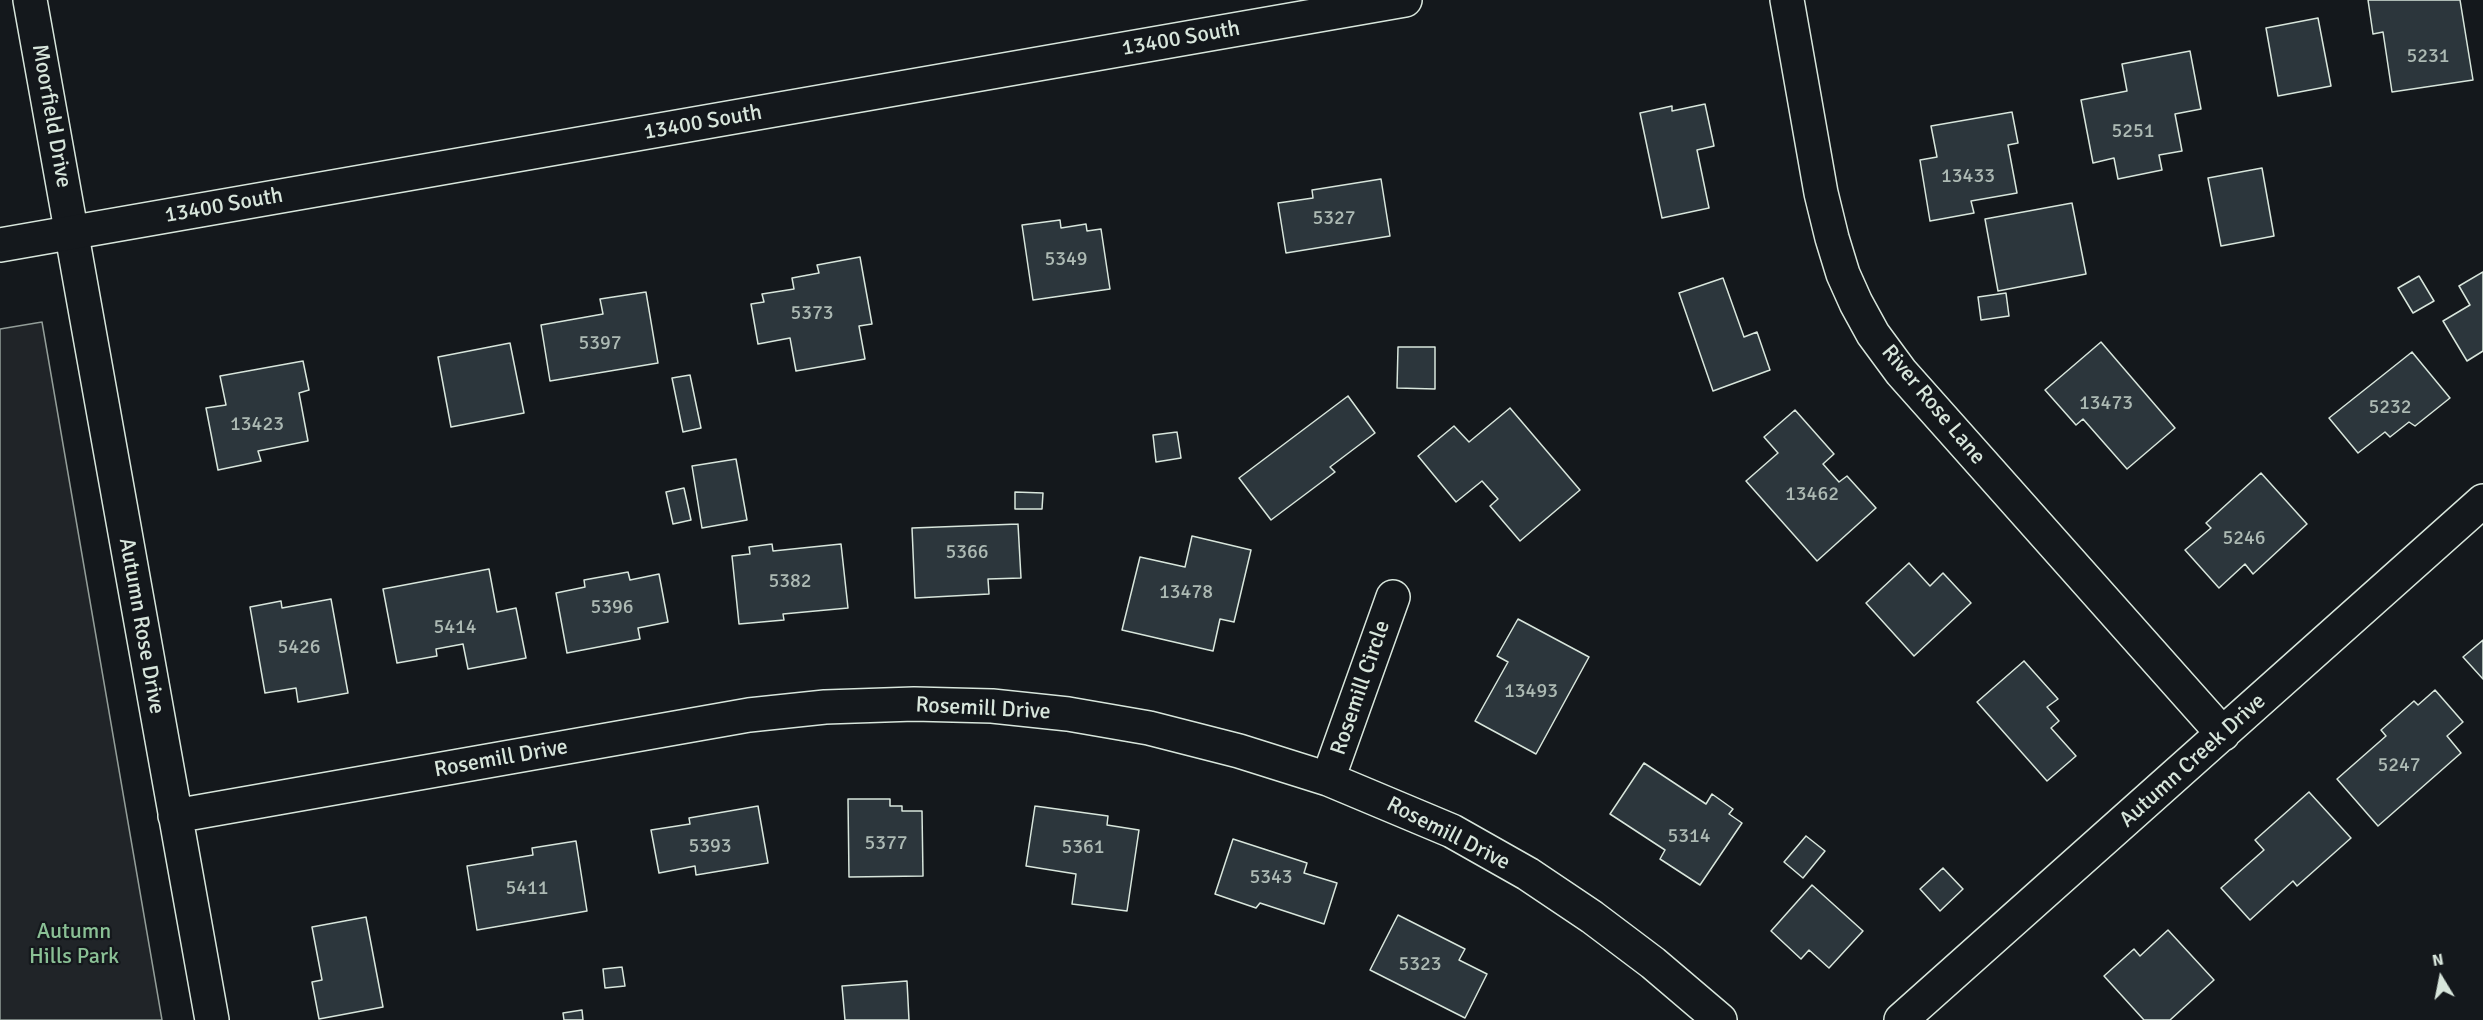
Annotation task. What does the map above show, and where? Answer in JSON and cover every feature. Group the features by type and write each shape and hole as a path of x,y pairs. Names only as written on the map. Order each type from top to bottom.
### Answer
{"street":[{"name":"Moorfield Drive","path":"30,0 71,233"},
{"name":"13400 South","path":"0,245 1405,0"},
{"name":"River Rose Lane","path":"1787,0 1821,193 1832,238 1843,274 1873,334 1901,372 2223,734"},
{"name":"Autumn Rose Drive","path":"71,233 212,1020"},
{"name":"Autumn Creek Drive","path":"1901,1020 2483,501"},
{"name":"Rosemill Circle","path":"1328,779 1393,597"},
{"name":"Rosemill Drive","path":"175,816 749,715 825,707 914,704 992,706 1068,714 1149,728 1239,751 1328,779 1452,831 1528,874 1592,917 1653,963 1720,1020"}],"green space":[{"name":"Autumn Hills Park","path":"42,322 162,1020 0,1020 0,329"}],"building":[{"path":"2368,0 2460,0 2473,80 2392,92 2383,32 2373,34"},
{"path":"2318,18 2331,86 2278,96 2266,28"},
{"path":"2190,51 2201,109 2175,114 2182,151 2159,155 2162,170 2118,179 2114,158 2093,163 2081,100 2127,91 2122,64"},
{"path":"1705,104 1714,146 1697,150 1709,208 1662,218 1640,113 1672,106 1672,111"},
{"path":"2012,112 2018,143 2008,145 2017,193 1971,201 1974,213 1930,221 1920,160 1937,157 1931,126"},
{"path":"2262,168 2274,236 2221,246 2208,178"},
{"path":"1381,179 1390,236 1286,253 1278,203 1313,198 1312,190"},
{"path":"2072,203 2086,274 1998,291 1985,219"},
{"path":"1060,220 1061,228 1086,224 1087,231 1101,229 1110,289 1033,300 1022,225"},
{"path":"860,257 872,324 859,326 865,359 796,371 790,338 758,344 751,304 764,302 762,294 794,289 792,278 819,273 817,265"},
{"path":"2483,272 2483,351 2467,361 2443,321 2470,305 2459,286"},
{"path":"2419,276 2434,301 2413,313 2398,288"},
{"path":"1723,278 1744,337 1757,332 1770,370 1713,391 1679,293"},
{"path":"646,292 658,363 550,381 541,325 603,314 600,299"},
{"path":"2006,293 2009,316 1981,320 1978,297"},
{"path":"2101,342 2175,428 2127,469 2083,419 2076,425 2045,390"},
{"path":"510,343 524,413 451,427 438,357"},
{"path":"1398,347 1435,347 1435,389 1397,388"},
{"path":"2412,352 2450,398 2415,426 2409,422 2390,437 2385,432 2358,453 2329,418"},
{"path":"303,361 309,390 299,393 308,441 258,451 261,461 218,470 206,408 226,405 220,376"},
{"path":"690,375 701,428 683,432 672,378"},
{"path":"1348,396 1375,433 1330,467 1335,472 1271,520 1239,478"},
{"path":"1510,408 1580,490 1520,541 1490,506 1498,499 1482,481 1456,502 1418,456 1454,426 1469,442"},
{"path":"1795,410 1834,454 1823,464 1839,482 1847,476 1876,508 1817,561 1746,481 1778,453 1764,437"},
{"path":"1177,432 1181,458 1156,462 1153,435"},
{"path":"736,459 747,520 702,528 692,466"},
{"path":"2261,473 2307,524 2253,574 2245,564 2219,588 2185,550 2211,528 2206,523"},
{"path":"684,488 691,520 673,524 666,492"},
{"path":"1015,492 1043,493 1042,509 1015,509"},
{"path":"1018,524 1021,578 988,579 989,594 915,598 912,528"},
{"path":"1192,536 1251,550 1234,622 1220,619 1213,651 1122,630 1140,557 1185,567"},
{"path":"772,544 773,551 841,544 848,608 783,614 784,620 739,624 732,556 750,554 749,547"},
{"path":"1909,563 1930,586 1943,573 1971,603 1914,656 1866,603"},
{"path":"489,569 497,612 516,608 526,658 468,669 463,644 436,649 437,656 397,663 383,589"},
{"path":"628,572 630,580 659,574 668,622 638,628 640,639 567,653 556,593 585,587 584,580"},
{"path":"331,599 348,693 298,702 296,688 265,693 250,607 281,601 282,608"},
{"path":"1518,619 1589,657 1536,754 1475,721 1508,662 1497,656"},
{"path":"2483,640 2483,679 2463,657"},
{"path":"2024,661 2058,699 2047,707 2059,721 2051,728 2076,756 2047,781 1977,702"},
{"path":"2435,690 2463,722 2447,736 2461,753 2378,826 2337,779 2386,736 2381,730 2414,701 2418,705"},
{"path":"1644,763 1706,804 1712,794 1733,809 1729,814 1742,823 1700,885 1660,859 1665,850 1610,814"},
{"path":"2309,792 2351,838 2297,886 2293,881 2250,920 2221,888 2264,850 2255,840"},
{"path":"848,799 890,799 890,806 902,806 902,811 922,811 923,876 849,877"},
{"path":"758,806 768,863 696,875 695,866 659,873 651,830 690,824 689,818"},
{"path":"1035,806 1108,816 1107,825 1139,830 1127,911 1072,904 1076,874 1026,866"},
{"path":"1806,836 1825,851 1803,878 1784,862"},
{"path":"1233,839 1307,863 1304,873 1337,883 1324,924 1260,903 1256,908 1215,894"},
{"path":"576,841 587,911 477,930 467,866 533,855 532,848"},
{"path":"1943,868 1963,889 1940,911 1920,889"},
{"path":"1812,885 1863,931 1829,968 1809,950 1801,959 1771,931"},
{"path":"1398,915 1465,949 1459,960 1487,974 1465,1018 1370,970"},
{"path":"366,917 383,1007 319,1019 312,982 322,980 312,927"},
{"path":"2168,930 2214,980 2170,1020 2144,1020 2104,976 2134,949 2140,956"},
{"path":"622,967 625,986 605,988 603,969"},
{"path":"907,981 909,1020 845,1020 842,986"},
{"path":"582,1010 583,1020 564,1020 563,1013"}]}
